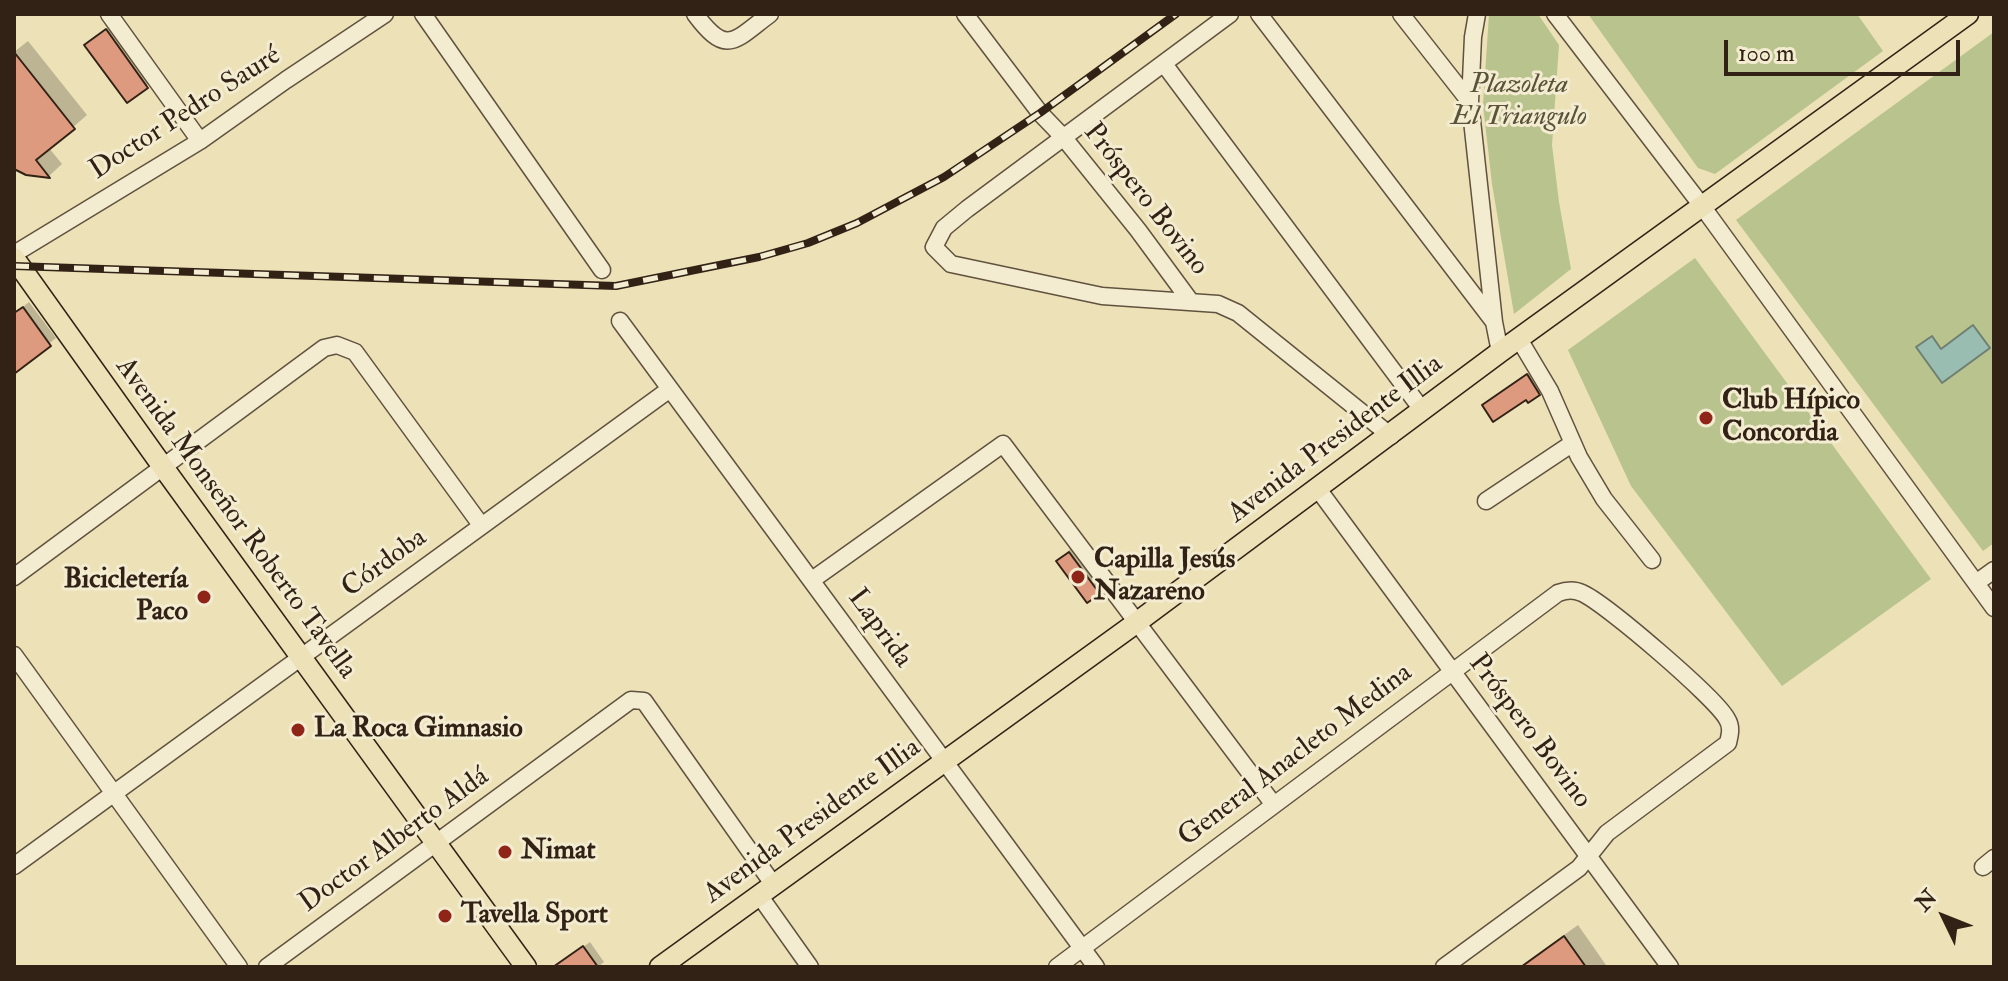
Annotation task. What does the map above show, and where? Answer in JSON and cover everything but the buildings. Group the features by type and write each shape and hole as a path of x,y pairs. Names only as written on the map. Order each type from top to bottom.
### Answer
{"main road":[{"name":"Avenida Presidente Illia","path":"660,967 1136,623 1500,352 1968,14"},
{"name":"Avenida Monseñor Roberto Tavella","path":"14,256 526,967"}],"street":[{"path":"109,14 200,141"},
{"name":"Doctor Pedro Sauré","path":"14,256 200,141 385,14"},
{"path":"423,14 602,270"},
{"path":"695,14 708,32 721,41 734,41 770,14"},
{"name":"Próspero Bovino","path":"965,14 1191,302 1218,304 1238,313 1391,436"},
{"path":"1191,302 1102,296 951,264 934,247 944,228 1230,14"},
{"path":"1259,14 1494,322"},
{"path":"1401,14 1470,102"},
{"path":"1477,14 1470,102 1500,352"},
{"path":"1560,16 1994,608"},
{"path":"1164,64 1423,411"},
{"name":"Laprida","path":"620,321 1096,967"},
{"path":"1519,339 1550,391 1573,443 1604,499 1652,560"},
{"path":"14,577 324,348 337,345 355,352 481,525"},
{"name":"Córdoba","path":"14,866 670,389"},
{"path":"1486,501 1573,443"},
{"path":"812,580 1003,444 1274,805"},
{"name":"Próspero Bovino","path":"1318,489 1670,967"},
{"path":"1976,583 1994,570"},
{"name":"General Anacleto Medina","path":"1057,967 1567,589 1582,593 1594,601 1678,670 1726,717 1731,728 1728,743 1607,833 1588,856"},
{"path":"14,655 239,967"},
{"name":"Doctor Alberto Aldá","path":"267,967 631,700 644,701 766,890"},
{"path":"1444,967 1579,868 1588,856"},
{"path":"766,890 810,967"}],"green space":[{"name":"Plazoleta El Triangulo","path":"1489,14 1538,14 1559,45 1552,145 1571,269 1514,314 1492,184 1483,105"},
{"path":"1588,14 1857,14 1883,51 1715,174 1698,168"},
{"name":"Club Hípico Concordia","path":"1994,32 1994,543 1983,551 1736,220"},
{"name":"Club Hípico Concordia","path":"1695,258 1931,579 1782,686 1631,486 1568,350"}],"water":[{"path":"1973,325 1990,348 1942,383 1916,347 1932,336 1941,349"}],"railway":[{"path":"14,266 616,286 759,257 808,243 857,223 944,177 1040,113 1176,14"}],"place":[{"name":"Club Hípico Concordia","path":"1706,418"},
{"name":"Capilla Jesús Nazareno","path":"1078,577"},
{"name":"Bicicletería Paco","path":"204,597"},
{"name":"La Roca Gimnasio","path":"298,730"},
{"name":"Nimat","path":"505,852"},
{"name":"Tavella Sport","path":"445,916"}]}
